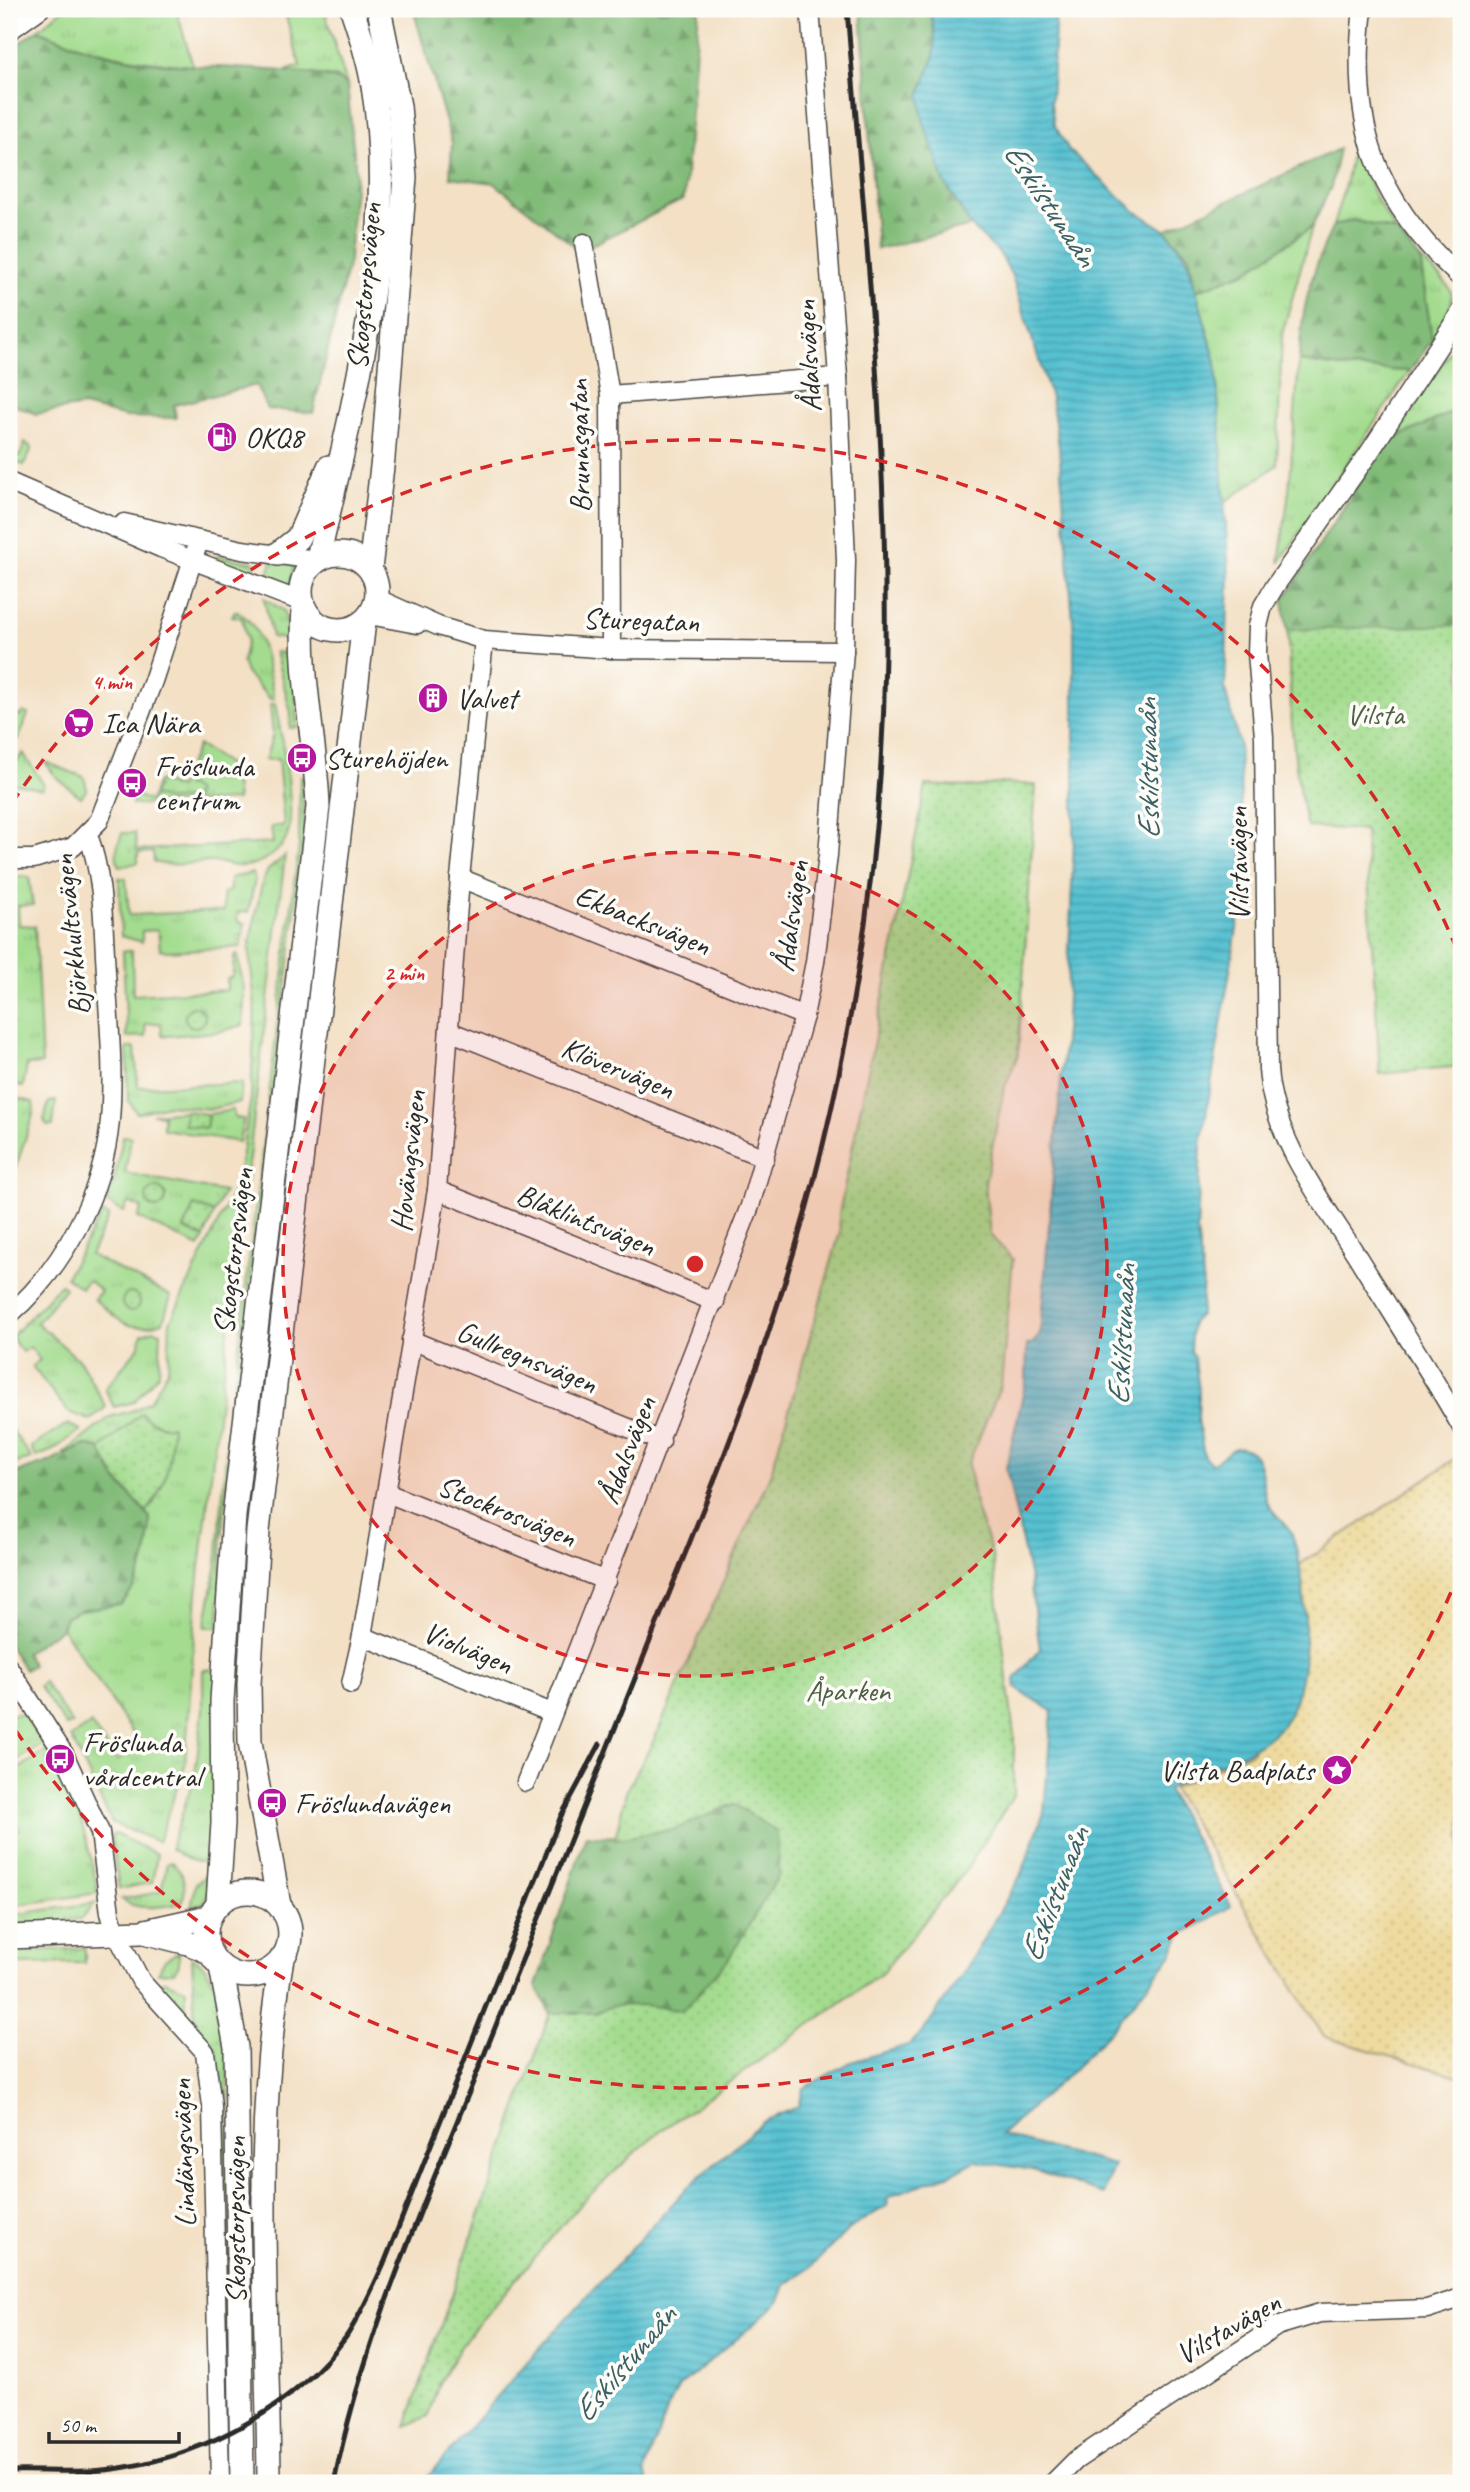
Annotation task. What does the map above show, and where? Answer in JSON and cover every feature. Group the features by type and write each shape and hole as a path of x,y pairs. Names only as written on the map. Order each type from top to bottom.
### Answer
{"main road":[{"name":"Skogstorpsvägen","path":"317,559 370,304 379,214 379,157 373,85 352,9"},
{"name":"Skogstorpsvägen","path":"370,569 383,458 404,177 399,106 379,9"},
{"path":"278,554 298,538 346,429"},
{"path":"345,555 370,569 377,588 370,611 349,629 327,629 313,622 303,605 302,581 317,559 345,555"},
{"name":"Skogstorpsvägen","path":"214,1910 223,1823 222,1701 234,1516 318,807 317,771 301,648 303,605"},
{"name":"Skogstorpsvägen","path":"279,1905 250,1742 249,1685 258,1531 354,719 356,665 370,611"},
{"path":"9,1937 141,1932 188,1942 237,1975 256,1975 269,1970 282,1958 290,1936 288,1919 279,1905 264,1894 246,1891 214,1910 141,1932"},
{"path":"214,1910 205,1938 215,1959"},
{"name":"Skogstorpsvägen","path":"269,2483 265,2145 268,2077 282,1958"},
{"name":"Skogstorpsvägen","path":"215,1959 236,2047 242,2483"}],"street":[{"path":"9,31 40,9"},
{"name":"Ådalsvägen","path":"526,1782 715,1302 765,1158 804,1016 828,855 844,651 846,560 838,377 810,9"},
{"path":"1363,9 1359,45 1360,99 1379,171 1406,221 1461,278"},
{"name":"Brunnsgatan","path":"584,243 610,395 611,649"},
{"name":"Vilstavägen","path":"1461,312 1367,456 1263,606 1258,626 1257,653 1264,737 1268,1069 1275,1115 1321,1199 1461,1426"},
{"path":"610,395 838,377"},
{"path":"9,482 93,516 194,562 303,605"},
{"path":"93,516 199,541 317,559"},
{"name":"Björkhultsvägen","path":"9,1315 53,1266 83,1214 94,1186 110,1123 111,1057 102,911 97,859 88,835 105,809 118,777 199,541"},
{"name":"Sturegatan","path":"370,611 438,626 484,640 611,649 844,651"},
{"name":"Hovängsvägen","path":"351,1684 387,1493 436,1190 460,878 484,640"},
{"path":"9,859 55,854 73,847 88,835"},
{"name":"Ekbacksvägen","path":"460,878 804,1016"},
{"name":"Klövervägen","path":"449,1031 765,1158"},
{"name":"Blåklintsvägen","path":"436,1190 715,1302"},
{"name":"Gullregnsvägen","path":"411,1340 661,1441"},
{"name":"Stockrosvägen","path":"387,1493 606,1581"},
{"name":"Violvägen","path":"362,1636 552,1713"},
{"name":"Lindängsvägen","path":"9,1668 64,1754 100,1832 110,1913 116,1933 141,1981 205,2052 212,2106 220,2483"},
{"name":"Vilstavägen","path":"1053,2483 1076,2460 1277,2326 1320,2313 1427,2309 1461,2298"}],"green space":[{"path":"63,9 176,9 193,66 114,55 38,30"},
{"path":"284,9 324,9 347,85 336,77 285,71 300,66"},
{"path":"413,9 699,9 684,199 596,243 578,249 494,183 450,177 452,143"},
{"path":"861,9 930,9 935,35 934,57 920,94 945,183 971,226 877,249"},
{"path":"38,30 96,51 140,61 313,74 347,85 356,174 349,260 313,413 267,409 256,385 174,405 176,418 126,417 83,406 36,414 9,403 9,50"},
{"path":"1354,138 1375,197 1396,231 1353,220 1333,226 1346,181"},
{"path":"1339,149 1331,187 1312,227 1245,272 1196,291 1189,256 1165,230"},
{"path":"1353,220 1396,231 1420,259 1432,340 1410,371 1347,368 1299,361 1308,292 1319,260 1333,226"},
{"path":"1312,227 1282,335 1277,465 1224,503 1216,362 1196,291 1245,272"},
{"path":"1420,259 1443,281 1452,296 1447,313 1432,340"},
{"path":"1461,337 1461,408 1386,443"},
{"path":"1299,361 1347,368 1410,371 1279,563 1289,491"},
{"name":"Vilsta","path":"1461,408 1461,1053 1370,822 1315,799 1283,601 1385,443"},
{"path":"25,442 32,448 24,465 9,460 9,452 20,456"},
{"path":"216,557 256,563 251,582 214,562"},
{"path":"295,561 288,592 266,587 271,563"},
{"path":"264,598 284,611 292,640 272,637"},
{"path":"235,611 245,617 259,636 274,699 270,699 246,673 242,662 247,640 242,618 232,616"},
{"name":"Vilsta","path":"1461,625 1461,1066 1380,1074 1365,830 1307,827 1294,753 1288,630"},
{"path":"275,652 294,654 297,727 290,728 291,713"},
{"path":"270,704 275,704 289,790 290,824 287,837 280,848 263,860 245,866 213,862 161,864 154,862 153,852 138,853 138,863 120,866 117,854 122,833 135,833 137,850 273,843 271,827 284,825 278,759 265,760 273,735"},
{"path":"9,711 21,716 23,712 28,714 19,739 9,735"},
{"path":"198,745 233,767 237,800 132,805 135,795 150,801 153,795 168,800 195,791 181,782"},
{"path":"23,753 44,785 42,789 9,782 9,771"},
{"path":"45,762 84,777 87,789 81,797 57,778"},
{"path":"300,776 304,776 304,837 231,1448 222,1539 219,1627 205,1627 217,1564 227,1444 299,845"},
{"path":"158,781 179,788 181,782 195,791 195,798 168,800 153,795"},
{"name":"Åparken","path":"1002,783 1036,785 1018,1055 1004,1089 985,1183 990,1235 1013,1259 1001,1385 968,1464 976,1508 992,1554 1014,1735 1014,1795 963,1874 882,1973 651,2138 580,2204 467,2337 440,2381 428,2416 406,2426 550,2013 595,2013 613,2006 644,2005 683,2011 728,1960 779,1875 777,1832 734,1804 675,1829 615,1839 626,1792 654,1740 771,1473 840,1232 839,1214 926,785 975,787"},
{"path":"285,856 197,1593 185,1765 158,1842 112,1823 71,1737 91,1724 117,1761 141,1745 62,1628 66,1616 79,1610 121,1604 150,1518 146,1512 154,1502 167,1427 145,1419 142,1413 100,1449 85,1445 63,1454 110,1417 134,1410 150,1401 168,1370 170,1322 237,1183 251,1098 255,1007 249,947 262,883 268,870"},
{"path":"253,873 255,880 248,912 238,912 237,921 245,924 240,947 167,951 160,949 158,930 142,931 142,942 121,936 119,878 126,879 129,915 224,911 223,894 230,890 230,878"},
{"path":"9,875 29,877 33,905 18,906 19,925 35,926 42,1064 27,1065 23,1087 9,1083"},
{"path":"123,951 132,951 133,995 227,990 227,979 233,976 234,956 237,954 244,988 243,1025 218,1032 167,1036 162,1035 161,1023 145,1024 146,1036 127,1037"},
{"path":"195,1007 202,1010 205,1017 202,1024 195,1027 188,1024 185,1017 188,1010"},
{"path":"127,1048 135,1048 138,1087 242,1083 240,1102 211,1109 168,1105 137,1113 128,1100"},
{"path":"9,1096 33,1102 34,1112 9,1188"},
{"path":"56,1101 53,1126 47,1126 44,1120 49,1102"},
{"path":"233,1110 235,1118 244,1119 239,1142 163,1129 163,1115 152,1114 186,1111 185,1125 206,1128 208,1114"},
{"path":"186,1111 208,1114 206,1128 184,1125"},
{"path":"123,1136 131,1137 125,1173 224,1192 214,1213 194,1205 184,1229 204,1238 199,1247 138,1218 142,1208 128,1202 124,1212 106,1202 114,1181"},
{"path":"152,1188 160,1188 166,1198 160,1208 152,1208 146,1202 146,1194"},
{"path":"194,1205 214,1213 204,1238 184,1229"},
{"path":"102,1213 109,1216 90,1255 171,1296 163,1322 141,1327 125,1323 94,1299 101,1291 88,1280 81,1288 66,1277"},
{"path":"61,1284 65,1288 37,1323 80,1361 106,1407 90,1420 68,1412 32,1366 40,1360 30,1347 22,1352 11,1337"},
{"path":"127,1293 135,1293 140,1302 138,1309 127,1311 122,1306 122,1298"},
{"path":"154,1330 161,1332 159,1373 134,1402 114,1407 105,1389 138,1348 142,1334"},
{"path":"142,1413 155,1423 172,1426 167,1472 159,1493 146,1512 115,1477 100,1449"},
{"path":"68,1424 81,1430 53,1450 36,1457 31,1447"},
{"path":"9,1426 32,1459 9,1465"},
{"path":"85,1445 101,1449 115,1478 150,1518 144,1564 135,1585 121,1604 79,1610 66,1616 62,1628 25,1653 33,1665 25,1670 9,1646 9,1475 52,1461"},
{"path":"219,1669 215,1864 192,1860 171,1849 195,1775 203,1710 203,1670"},
{"path":"44,1682 72,1724 66,1726 39,1686"},
{"path":"24,1713 44,1744 10,1764 9,1715"},
{"path":"48,1750 80,1819 98,1893 9,1906 9,1837 20,1829 9,1813 9,1775"},
{"path":"734,1803 777,1832 779,1875 728,1960 683,2011 644,2005 613,2006 595,2013 550,2013 536,1986 586,1835 606,1837 644,1834 680,1825"},
{"path":"115,1834 157,1854 152,1883 119,1889 111,1836"},
{"path":"172,1862 179,1870 185,1888 179,1904 141,1907 121,1899 161,1892 167,1863"},
{"path":"206,1876 213,1877 204,1903 191,1908 196,1883"},
{"path":"95,1903 81,1919 9,1926 9,1915"},
{"path":"85,1948 85,1963 9,1964 9,1952"},
{"path":"179,1954 179,1965 174,1972 158,1973 165,1960"},
{"path":"192,1957 200,1962 211,1976 227,2019 230,2428 223,2092 216,2048 195,2025"},
{"path":"165,1981 186,1989 185,2015 157,1984"}],"sand":[{"name":"Vilsta Badplats","path":"1461,1455 1461,2077 1324,2037 1172,1788 1252,1752 1303,1657 1299,1565"}],"water":[{"name":"Eskilstunaån","path":"930,9 1056,9 1051,103 1054,124 1069,150 1134,210 1165,230 1187,258 1216,362 1229,577 1225,690 1239,743 1244,887 1201,1145 1197,1231 1203,1276 1201,1314 1192,1323 1190,1350 1195,1359 1199,1392 1198,1419 1204,1457 1211,1463 1234,1448 1250,1451 1259,1462 1268,1504 1293,1537 1304,1603 1301,1676 1288,1716 1278,1730 1265,1741 1167,1789 1231,1906 1181,1935 1171,1956 1112,2029 1073,2070 1001,2135 1114,2165 1103,2194 1033,2170 975,2161 953,2173 887,2198 888,2205 849,2229 813,2265 785,2285 780,2299 767,2313 679,2387 669,2405 648,2461 645,2471 648,2483 422,2483 535,2353 687,2188 764,2121 798,2107 804,2088 851,2062 908,2045 922,2033 964,1972 1022,1873 1044,1812 1052,1712 1016,1688 1015,1679 1040,1649 1029,1574 1006,1468 1026,1381 1027,1345 1033,1343 1040,1334 1066,1018 1074,839 1074,634 1059,447 1051,398 1012,276 1000,254 971,226 945,183 923,120 920,94 934,57 935,35"}],"railway":[{"path":"334,2483 361,2377 396,2274 705,1505 751,1383 803,1222 841,1062 856,981 877,817 885,653 879,411 847,9"},
{"path":"9,2471 112,2469 157,2460 188,2450 248,2423 276,2405 326,2362 346,2337 385,2261 561,1816 600,1744"}],"place":[{"name":"OKQ8","path":"222,437"},
{"name":"Valvet","path":"433,698"},
{"name":"Ica Nära","path":"79,723"},
{"name":"Sturehöjden","path":"302,758"},
{"name":"Fröslunda centrum","path":"132,783"},
{"name":"Fröslunda vårdcentral","path":"60,1759"},
{"name":"Vilsta Badplats","path":"1337,1770"},
{"name":"Fröslundavägen","path":"272,1803"}]}
